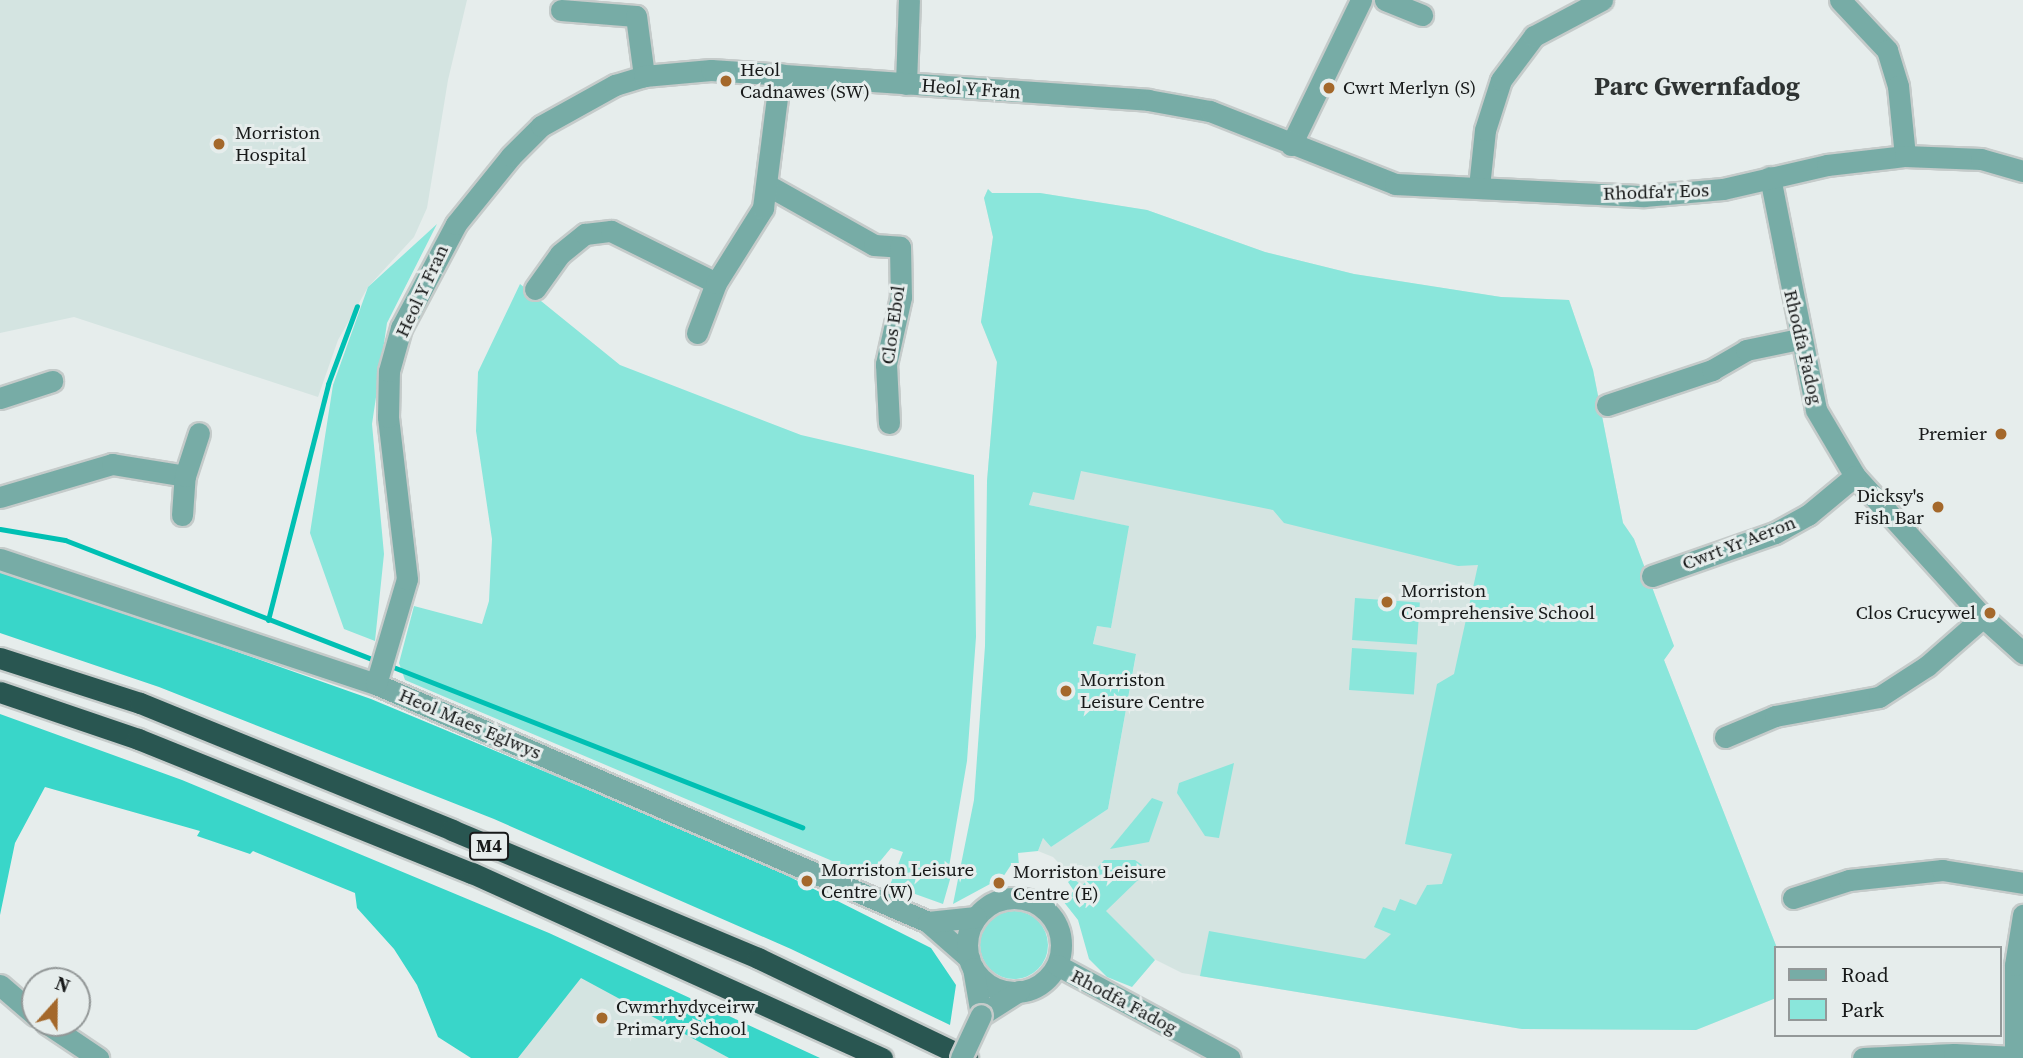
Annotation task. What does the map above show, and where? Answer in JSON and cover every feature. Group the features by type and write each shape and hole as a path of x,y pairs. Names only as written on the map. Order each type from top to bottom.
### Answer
{"highway":[{"name":"M4","path":"0,658 140,704 452,830 758,958 967,1058"},
{"name":"M4","path":"0,692 138,739 472,873 882,1058"}],"street":[{"path":"906,84 909,0"},
{"path":"1291,145 1361,0"},
{"path":"1385,0 1422,15"},
{"path":"1479,187 1485,130 1501,80 1534,36 1602,0"},
{"path":"1840,0 1887,50 1898,86 1905,156"},
{"path":"561,10 636,16 644,76"},
{"name":"Heol Y Fran","path":"376,684 407,579 388,417 389,371 401,328 456,223 511,156 551,119 615,85 644,76 711,70 1148,100 1210,111 1291,145"},
{"path":"697,333 716,283 749,233 769,186 780,74"},
{"name":"Rhodfa'r Eos","path":"1291,145 1395,184 1644,196 1723,188 1875,157 1981,159 2023,171"},
{"name":"Rhodfa Fadog","path":"1770,177 1799,339 1816,410 1855,476 1983,617 2023,653"},
{"name":"Clos Ebol","path":"769,186 874,245 900,247 901,297 886,364 890,423"},
{"path":"535,289 560,254 585,233 611,231 716,283"},
{"path":"1607,405 1712,370 1746,350 1799,339"},
{"path":"0,398 52,381"},
{"path":"182,515 185,476 199,433"},
{"path":"0,497 112,464 185,476"},
{"name":"Cwrt Yr Aeron","path":"1651,576 1775,533 1808,515 1855,476"},
{"name":"Heol Maes Eglwys","path":"0,559 376,684 928,922 971,963 988,984 1019,992"},
{"path":"1725,737 1775,716 1879,696 1927,666 1983,617"},
{"path":"1793,898 1849,880 1942,870 2023,883"},
{"name":"Heol Maes Eglwys","path":"928,922 976,917 1003,899 1034,901 1050,914 1059,931 1056,965"},
{"path":"1863,1058 1954,1054 2015,1058 2015,965 2023,915"},
{"path":"976,917 968,936 981,1015"},
{"path":"961,1058 981,1015 1019,992 1040,984 1056,965"},
{"name":"Rhodfa Fadog","path":"1056,965 1230,1058"},
{"path":"0,985 21,1004"},
{"path":"67,1037 98,1058"}],"shaded area":[{"name":"Morriston Hospital","path":"0,0 467,0 448,80 427,208 414,237 368,287 338,340 318,397 74,317 0,333"},
{"name":"Morriston Comprehensive School","path":"988,189 992,193 1040,193 1147,210 1265,252 1354,274 1501,297 1569,300 1593,370 1623,523 1634,539 1674,646 1664,660 1776,946 1774,946 1774,999 1696,1030 1522,1029 1182,973 1150,957 1053,857 1038,851 1043,838 1051,847 1108,809 1136,655 1093,645 1097,626 1111,628 1128,526 1029,505 1032,492 987,481 997,362 981,322 993,237 984,198"},
{"path":"0,568 371,699 754,859 931,948 956,985 950,1025 791,949 494,819 159,687 0,633"},
{"path":"0,714 182,780 549,933 820,1058 729,1058 581,978 518,1058 471,1058 438,1037 417,985 394,949 357,908 355,893 253,851 250,854 197,836 200,831 45,787 15,843 0,915"},
{"name":"Cwmrhydyceirw Primary School","path":"581,977 729,1058 518,1058"}],"green space":[{"name":"Morriston Comprehensive School","path":"988,189 992,193 1040,193 1147,210 1265,252 1354,274 1501,297 1569,300 1593,370 1623,523 1634,539 1674,646 1664,660 1776,946 1774,946 1774,999 1696,1030 1522,1029 1200,976 1209,931 1365,959 1391,934 1374,927 1383,907 1395,911 1400,899 1416,905 1427,885 1442,884 1452,854 1405,844 1437,684 1454,674 1478,565 1458,566 1284,523 1273,510 1081,471 1074,500 1033,492 1029,505 1129,526 1111,628 1097,626 1093,644 1136,654 1108,809 1051,847 1043,838 1038,851 1018,853 1019,866 1011,865 1003,877 953,904 974,800 985,646 987,481 997,362 981,322 993,237 984,198"},
{"path":"437,224 387,323 372,424 384,554 375,641 344,629 310,533 333,385 368,287"},
{"path":"520,284 620,365 801,435 974,475 976,637 967,761 949,867 953,869 943,904 890,885 903,852 891,848 868,876 405,680 399,663 414,606 482,624 489,601 492,539 476,431 478,372"},
{"path":"1355,598 1420,603 1417,644 1352,640"},
{"path":"1352,648 1417,653 1414,694 1349,690"},
{"path":"1234,763 1219,838 1205,836 1177,793 1179,783"},
{"path":"1152,798 1163,802 1149,842 1110,849"},
{"path":"1104,860 1135,860 1142,865 1139,879 1106,911 1155,960 1132,987 1107,977 1089,959 1078,920 1063,901 1074,891 1068,882 1073,878 1082,886"},
{"path":"1014,911 1027,914 1038,921 1045,932 1048,945 1045,958 1038,969 1027,976 1014,979 1001,976 990,969 983,958 980,945 983,932 990,921 1001,914"}],"waterway":[{"path":"268,620 328,384 357,306"},
{"path":"0,529 65,540 379,662"},
{"path":"388,665 802,827"}],"place":[{"name":"Heol Cadnawes (SW)","path":"726,81"},
{"name":"Cwrt Merlyn (S)","path":"1329,88"},
{"name":"Morriston Hospital","path":"219,144"},
{"name":"Premier","path":"2001,434"},
{"name":"Dicksy's Fish Bar","path":"1938,507"},
{"name":"Morriston Comprehensive School","path":"1387,602"},
{"name":"Clos Crucywel","path":"1990,613"},
{"name":"Morriston Leisure Centre","path":"1066,691"},
{"name":"Morriston Leisure Centre (W)","path":"807,881"},
{"name":"Morriston Leisure Centre (E)","path":"999,883"},
{"name":"Cwmrhydyceirw Primary School","path":"602,1018"}],"district":[{"name":"Parc Gwernfadog","path":"1697,87"}]}
